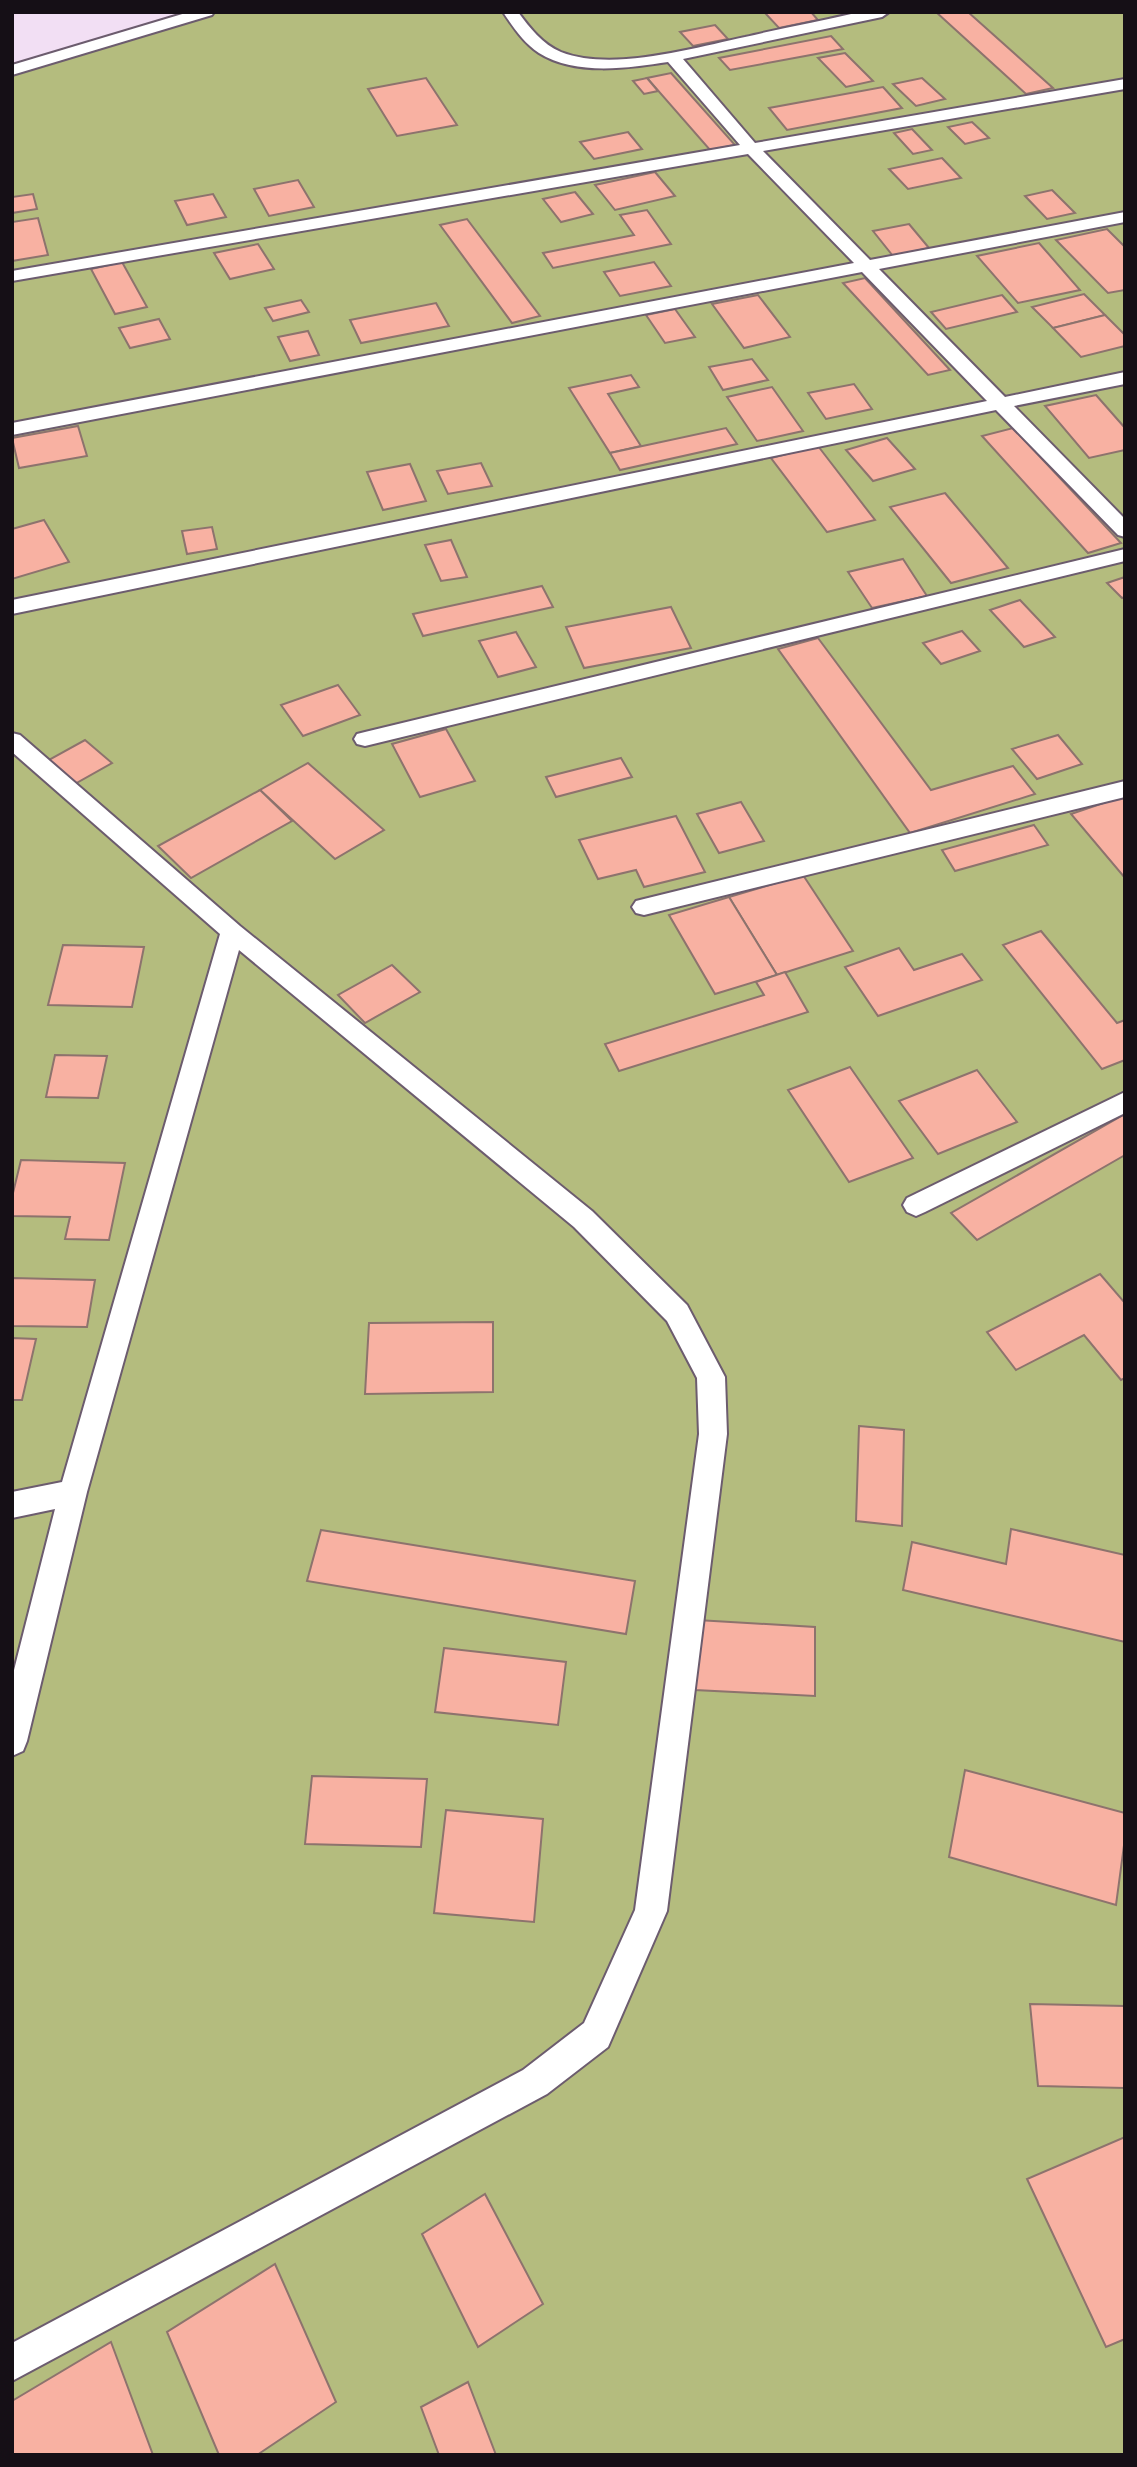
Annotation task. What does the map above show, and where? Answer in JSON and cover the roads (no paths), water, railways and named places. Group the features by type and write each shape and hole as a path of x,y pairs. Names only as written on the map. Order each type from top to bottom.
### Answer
{"lane":[{"path":"12,70 75,49 207,12"},
{"path":"510,12 533,42 562,58 588,62 672,57 882,12"},
{"path":"672,57 751,148 1125,531"},
{"path":"12,276 1125,84"},
{"path":"12,429 1125,217"},
{"path":"12,607 1125,378"},
{"path":"365,739 1125,555"},
{"path":"12,740 232,932 583,1219 677,1313 711,1377 713,1434 651,1910 596,2035 535,2082 12,2363"},
{"path":"644,907 1125,789"},
{"path":"12,1741 73,1492 232,932"},
{"path":"916,1205 1125,1102"},
{"path":"12,1505 73,1492"}]}
